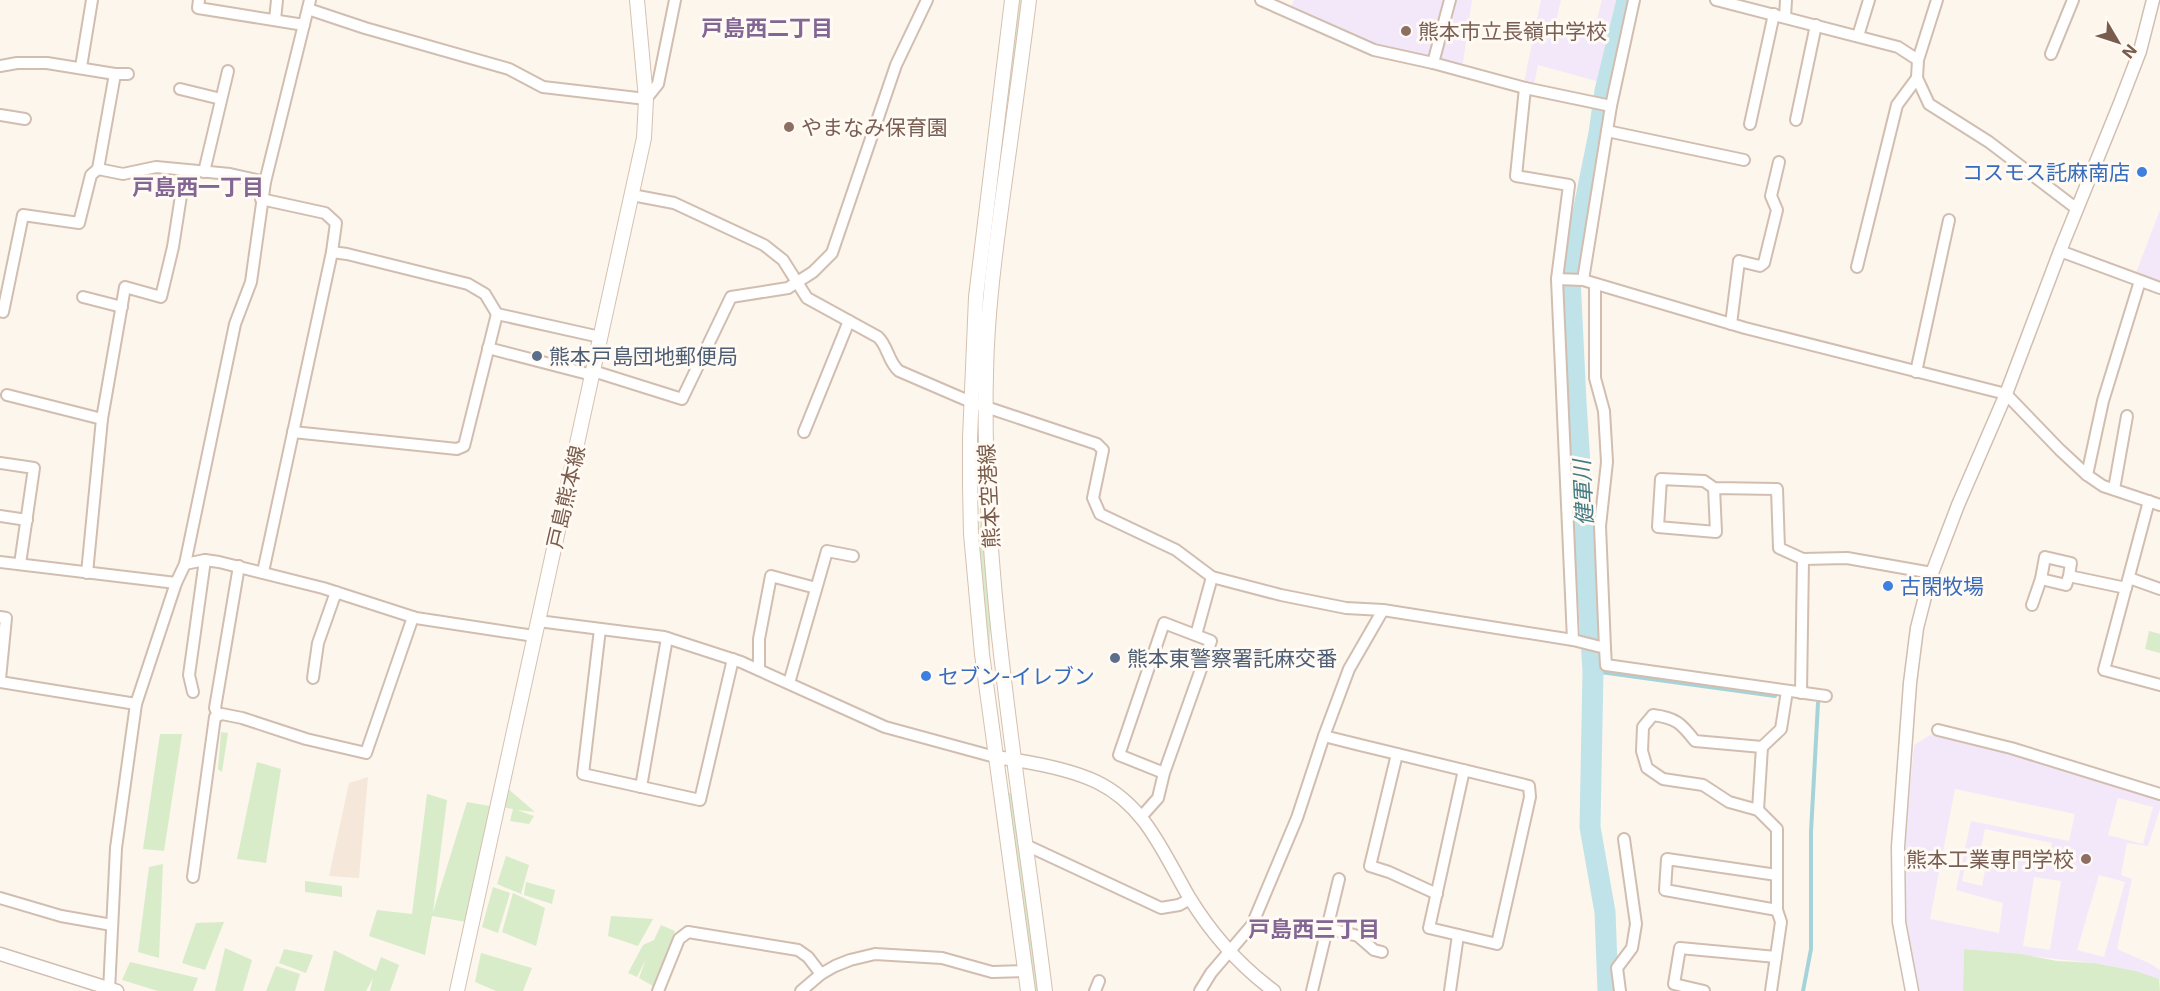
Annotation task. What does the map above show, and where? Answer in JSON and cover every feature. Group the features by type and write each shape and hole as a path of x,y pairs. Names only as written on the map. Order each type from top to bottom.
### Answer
{"main road":[{"name":"戸島熊本線","path":"457,991 644,138 646,99 637,0"},
{"name":"熊本空港線","path":"1012,0 976,297 971,402 971,534 982,654 1028,991"},
{"name":"熊本空港線","path":"1029,0 996,243 989,317 986,407 995,601 1045,991"}],"street":[{"path":"81,67 92,0"},
{"path":"199,0 198,8 304,25"},
{"path":"275,20 277,0"},
{"path":"0,954 112,990 112,925 116,848 136,704 176,583 185,564 235,324 251,282 261,199 309,5 365,28 509,69 543,87 646,99 658,84 675,0"},
{"path":"488,348 593,373 682,399 731,297 788,288 813,272 832,253 896,65 927,0"},
{"path":"1261,0 1285,4 1374,50 1525,88 1611,106"},
{"path":"1433,63 1450,0"},
{"path":"1583,280 1611,106 1634,0"},
{"path":"1716,0 1898,47 1918,60"},
{"path":"1785,17 1786,0"},
{"path":"1858,36 1869,0"},
{"path":"1937,0 1918,60 1917,78 1929,104 1989,142 2077,209"},
{"path":"2051,54 2073,0"},
{"path":"1912,991 1899,922 1898,847 1910,683 1917,628 1932,573 1966,486 2006,394 2140,51 2153,0"},
{"path":"1750,124 1774,14"},
{"path":"1796,120 1816,25"},
{"path":"0,66 17,63 47,63 128,74"},
{"path":"204,172 228,71"},
{"path":"16,313 2,311 23,216 79,223 91,176 98,169 115,74"},
{"path":"1857,267 1897,105 1917,78"},
{"path":"1525,88 1516,176 1569,185 1557,279 1573,640"},
{"path":"180,90 222,99"},
{"path":"0,115 25,119"},
{"path":"1607,131 1744,160"},
{"path":"1731,324 1739,261 1760,266 1764,263 1777,210 1771,196 1779,162"},
{"path":"98,169 123,174 156,167 230,174 265,182"},
{"path":"87,573 102,419 125,287 161,297 173,246 185,170"},
{"path":"632,195 674,203 764,245 783,260 807,298 884,342 894,368 899,371 971,402 1097,444 1104,450 1094,498 1100,514 1176,550 1212,577 1281,595 1347,608 1383,610 1573,640 1605,648"},
{"path":"261,199 325,213 336,223 332,252 263,572"},
{"path":"1916,372 1949,220"},
{"path":"2060,251 2160,288"},
{"path":"293,432 457,449 464,446 497,314 485,294 468,284 332,252"},
{"path":"1557,279 1583,280 1731,324 2006,394 2087,475 2103,486 2155,503 2127,583 2104,670 2160,685"},
{"path":"2087,475 2103,401 2140,281"},
{"path":"1595,284 1595,378 1604,411 1607,462 1600,526 1606,666 1826,696"},
{"path":"83,297 122,307"},
{"path":"497,314 600,337"},
{"path":"804,432 849,321"},
{"path":"8,395 102,419"},
{"path":"2114,489 2127,416"},
{"path":"0,463 34,468 20,564"},
{"path":"1714,488 1716,532 1658,527 1661,479 1704,481 1714,488 1777,489 1779,548 1803,559 1847,558 1932,573"},
{"path":"0,516 27,520"},
{"path":"789,683 826,551 853,556"},
{"path":"2032,605 2045,558 2071,562 2066,585 2041,579"},
{"path":"1801,693 1803,559"},
{"path":"185,564 205,560 238,566 336,592 412,617 534,636"},
{"path":"193,692 189,675 205,560"},
{"path":"0,562 176,583"},
{"path":"218,715 215,708 238,566"},
{"path":"759,670 759,639 771,576 816,588"},
{"path":"2069,576 2160,589"},
{"path":"1196,635 1212,577"},
{"path":"313,678 318,643 336,592"},
{"path":"1200,991 1211,973 1252,925 1297,818 1349,669 1383,610"},
{"path":"193,877 215,717 222,714 242,718 306,739 366,753 412,617"},
{"path":"0,618 6,618 0,681 136,704"},
{"path":"538,621 667,638 733,659 885,727 995,757 1080,775 1097,782 1117,795 1148,825 1190,899 1230,952 1274,991"},
{"path":"1140,817 1158,798 1164,773 1211,641 1164,623 1119,755 1164,773"},
{"path":"600,629 583,774 700,800 733,659"},
{"path":"641,787 667,638"},
{"path":"1758,810 1762,747 1781,729 1787,691"},
{"path":"1762,747 1695,741 1672,717 1653,715 1643,727 1642,751 1647,768 1663,779 1703,785 1729,802 1758,810 1777,829 1777,910 1781,922 1771,991"},
{"path":"1938,730 2011,748 2160,794"},
{"path":"1324,736 1397,754 1464,770 1529,786 1530,797 1497,944 1429,928 1464,770"},
{"path":"1397,754 1370,866 1437,894"},
{"path":"1620,991 1617,968 1632,948 1636,924 1624,838"},
{"path":"1028,846 1161,908 1179,905 1190,899"},
{"path":"1777,875 1667,859 1665,890 1777,910"},
{"path":"1312,991 1339,879"},
{"path":"0,898 61,916 112,925"},
{"path":"1327,928 1358,936 1374,950 1382,952"},
{"path":"658,991 679,939 688,932 798,950 808,957 821,974"},
{"path":"1450,991 1458,935"},
{"path":"1704,991 1674,984 1680,948 1776,957"},
{"path":"801,991 821,974 857,958 890,954 942,958 992,972 1025,970"}],"shaded area":[{"name":"熊本市立長嶺中学校","path":"1294,0 1472,0 1463,63 1453,65 1369,43 1291,7"},
{"name":"熊本市立長嶺中学校","path":"1541,0 1561,0 1556,21 1594,30 1602,0 1620,0 1600,82 1538,65 1534,85 1524,82"},
{"path":"2160,210 2160,283 2136,273"},
{"name":"熊本工業専門学校","path":"1938,730 2011,748 2160,801 2160,809 2148,846 2127,843 2121,875 2132,879 2117,949 2160,970 2160,980 2136,971 2094,963 1964,949 1963,991 1918,991 1906,921 1906,831 1914,745","holes":["1955,789 2075,814 2069,841 1971,821 1956,890 2003,903 1999,933 1930,919","2118,798 2153,807 2143,844 2108,835","1985,829 2052,843 2048,862 1981,848","1968,852 1988,856 1982,886 1962,881","2099,875 2125,882 2104,957 2077,950","2034,877 2061,881 2050,950 2023,946"]},
{"path":"368,777 359,878 329,876 349,783"}],"green space":[{"path":"1020,0 1022,0 977,365 1008,77"},
{"path":"981,491 990,612 990,660 994,694 986,635 979,540"},
{"path":"2149,631 2160,634 2160,653 2145,649"},
{"path":"221,732 228,733 222,772 218,769"},
{"path":"160,734 182,734 164,851 143,849"},
{"path":"257,762 281,769 266,863 237,859"},
{"path":"507,788 535,812 517,810 534,816 529,824 510,821 513,809 502,807"},
{"path":"1007,793 1013,793 1039,991 1034,991"},
{"path":"427,794 447,800 433,912 467,802 490,806 472,923 432,916 425,955 369,936 377,910 412,914"},
{"path":"506,856 529,865 521,894 497,884"},
{"path":"163,864 159,958 138,952 149,867"},
{"path":"305,881 342,886 342,897 305,892"},
{"path":"526,882 555,890 552,904 524,895"},
{"path":"493,887 510,893 498,933 482,927"},
{"path":"513,893 545,908 536,946 502,932"},
{"path":"611,916 653,919 638,946 608,936"},
{"path":"224,922 205,970 182,963 196,923"},
{"path":"661,925 675,931 653,986 639,978 646,959 637,977 628,973 643,945 654,940"},
{"path":"225,948 252,960 243,991 215,991"},
{"path":"284,949 313,955 306,973 279,963"},
{"path":"1964,949 2021,954 2057,961 2094,963 2136,971 2159,979 2160,991 1963,991"},
{"path":"334,950 376,971 381,957 399,965 390,991 370,991 373,978 366,991 324,991"},
{"path":"481,953 532,968 523,991 496,991 475,982"},
{"path":"130,962 198,978 193,991 158,991 122,980"},
{"path":"276,966 300,974 295,991 266,991"}],"waterway":[{"name":"健軍川","path":"1608,991 1605,912 1590,827 1593,671 1570,277 1599,133 1605,91 1627,0"},
{"path":"1593,671 1775,696"},
{"path":"1803,991 1811,949 1811,832 1818,703"}],"place":[{"name":"熊本市立長嶺中学校","path":"1406,31"},
{"name":"やまなみ保育園","path":"789,127"},
{"name":"コスモス託麻南店","path":"2142,172"},
{"name":"熊本戸島団地郵便局","path":"537,356"},
{"name":"古閑牧場","path":"1888,586"},
{"name":"熊本東警察署託麻交番","path":"1115,658"},
{"name":"セブン-イレブン","path":"926,676"},
{"name":"熊本工業専門学校","path":"2086,859"}],"district":[{"name":"戸島西二丁目","path":"767,28"},
{"name":"戸島西一丁目","path":"198,187"},
{"name":"戸島西三丁目","path":"1314,929"}]}
